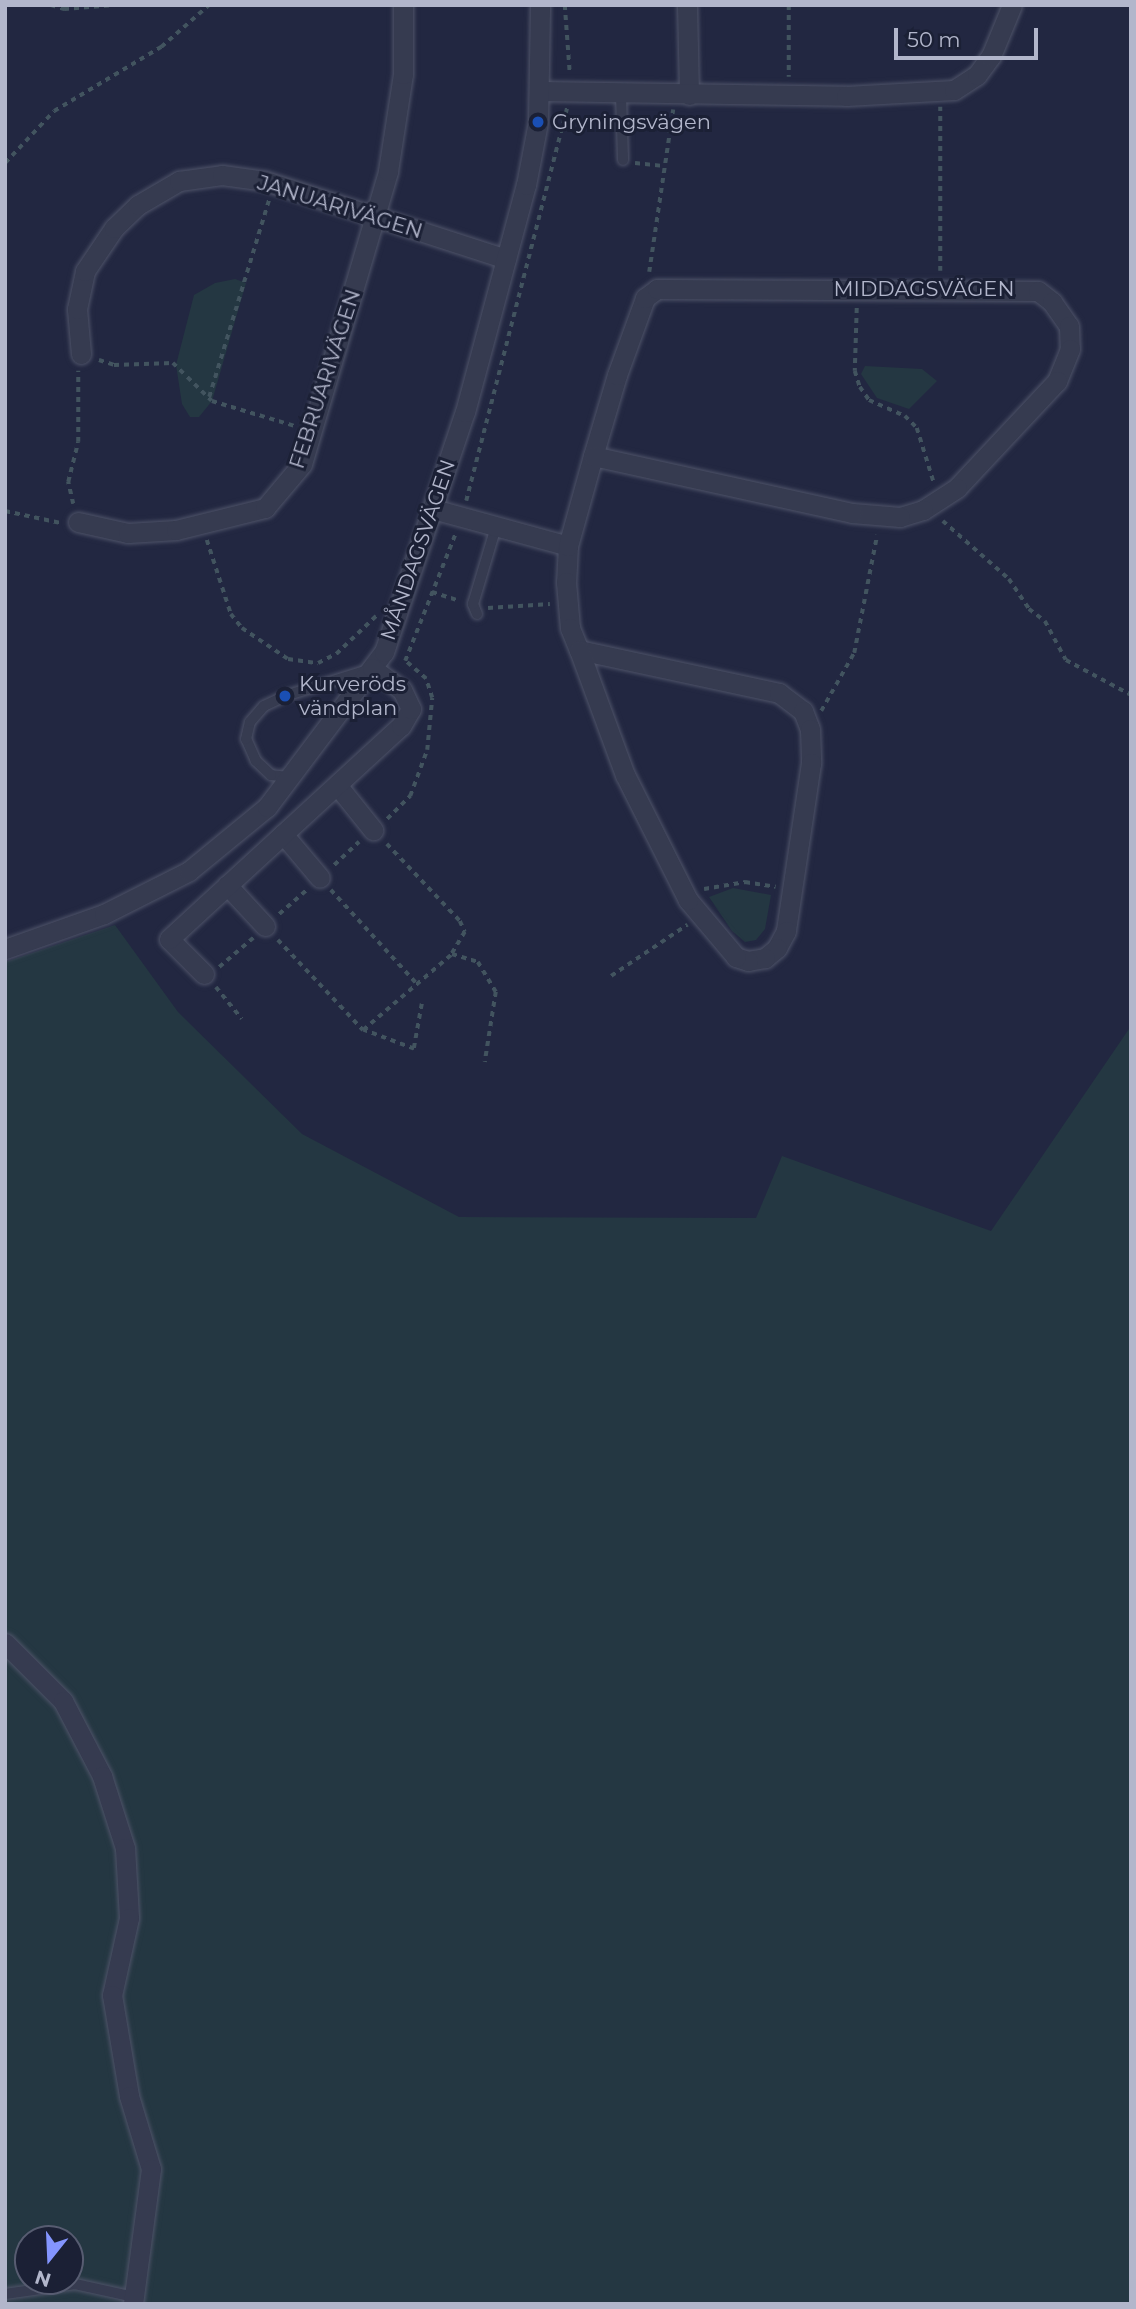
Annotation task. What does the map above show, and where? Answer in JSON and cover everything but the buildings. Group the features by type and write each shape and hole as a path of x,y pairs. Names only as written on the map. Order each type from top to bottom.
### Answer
{"street":[{"name":"FEBRUARIVÄGEN","path":"78,522 128,533 201,524 265,508 302,464 375,218 404,75 403,5"},
{"name":"MÅNDAGSVÄGEN","path":"5,949 104,914 189,871 267,807 372,668 396,623 433,509 526,185 540,91 541,5"},
{"path":"682,94 687,5"},
{"path":"540,91 621,95 789,95 954,90 977,75 991,57 1012,5"},
{"name":"JANUARIVÄGEN","path":"81,354 77,309 85,271 114,228 138,205 179,181 222,175 274,184 506,259"},
{"path":"579,650 779,693 803,711 811,763 786,931 777,948 765,958 748,961 736,957 687,897 625,775 579,650 568,603 568,546 593,456 645,298 657,289"},
{"name":"MIDDAGSVÄGEN","path":"593,456 881,516 900,517 933,503 957,488 1057,381 1070,349 1069,326 1052,302 1038,291 657,289"},
{"path":"433,509 568,546"},
{"path":"204,974 169,939 401,726 411,709 402,690 372,668"},
{"path":"337,785 373,830"},
{"path":"283,834 320,878"},
{"path":"228,885 265,926"},
{"path":"5,1643 63,1701 102,1776 125,1847 129,1918 113,1995 129,2096 151,2169 133,2300"}],"lane":[{"path":"621,95 622,160"},
{"path":"475,609 496,527"},
{"path":"291,777 271,775 256,761 246,739 250,722 264,706 285,696 372,668"},
{"path":"5,2294 26,2288 75,2284 133,2300"}],"path":[{"path":"51,5 64,9 115,5"},
{"path":"5,163 54,111 161,47 209,5"},
{"path":"789,5 789,95"},
{"path":"940,91 940,289"},
{"path":"657,289 648,269 664,166 682,94"},
{"path":"622,160 664,166"},
{"path":"209,398 274,184"},
{"path":"857,288 855,371 860,387 869,400 905,416 917,428 933,503 1009,579 1029,609 1045,621 1066,660 1088,668 1096,677 1131,695"},
{"path":"5,511 49,524 78,522 68,482 78,442 76,379 81,354 114,365 173,363 209,398 311,431"},
{"path":"806,720 827,707 854,653 881,516"},
{"path":"201,524 231,614 242,628 288,660 318,663 336,654 373,616 416,632"},
{"path":"432,592 475,609 568,603"},
{"path":"363,1030 452,954 466,932 460,921 373,830"},
{"path":"320,878 417,984"},
{"path":"687,897 719,884 745,882 791,890"},
{"path":"611,976 701,916"},
{"path":"265,926 363,1030 414,1049 422,1004"},
{"path":"452,954 478,962 492,979 496,992 485,1062"}],"shaded area":[{"path":"235,279 246,283 212,401 199,417 190,417 182,404 176,365 194,295 215,283"},
{"path":"865,366 922,369 937,381 909,409 877,398 861,374"},
{"path":"733,888 771,895 765,929 756,940 745,942 732,931 709,897"},
{"path":"115,925 178,1012 302,1134 459,1217 756,1218 782,1156 991,1231 1131,1026 1131,2304 5,2304 5,962"}],"place":[{"name":"Gryningsvägen","path":"538,122"},
{"name":"Kurveröds vändplan","path":"285,696"}]}
